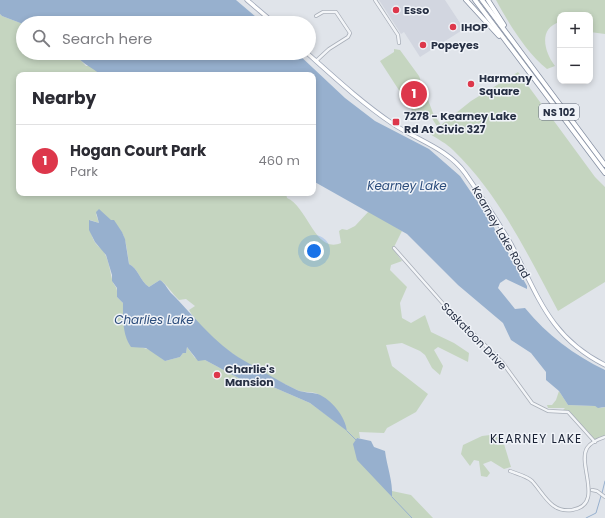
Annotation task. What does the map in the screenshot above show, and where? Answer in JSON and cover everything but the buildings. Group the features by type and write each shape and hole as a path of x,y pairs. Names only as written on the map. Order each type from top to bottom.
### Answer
{"highway":[{"path":"466,0 513,51"},
{"name":"NS 102","path":"475,0 605,173"},
{"name":"NS 102","path":"482,0 605,165"},
{"path":"488,0 517,48"}],"main road":[{"path":"247,0 266,16"},
{"name":"Kearney Lake Road","path":"316,61 346,89 380,114 443,152 461,168 498,224 553,324 579,350 605,365"}],"street":[{"path":"375,0 398,35 399,43"},
{"path":"316,16 323,12 336,12 350,33 348,37 329,49 316,61"},
{"name":"Saskatoon Drive","path":"394,248 446,307 502,362 532,403 548,411 568,412 595,442"},
{"path":"510,471 531,480 549,503 562,510 572,510 581,507 589,500 592,490 585,454 590,445 605,437"},
{"path":"592,490 601,493 605,497"}],"shaded area":[{"path":"379,0 445,0 464,29 420,57 404,32 401,34"}],"green space":[{"path":"496,0 605,0 605,34 593,32 593,12 557,12 557,23 548,29 545,41 548,54 555,66 547,69 525,46 512,28"},
{"path":"0,14 16,21 16,60 80,60 86,66 92,66 98,72 16,72 16,196 287,196 301,210 318,236 325,242 332,245 341,243 339,231 342,229 347,230 355,226 369,211 402,231 393,249 402,261 391,265 390,270 407,287 400,303 402,318 411,323 425,315 431,332 454,343 469,353 468,362 438,347 434,350 443,366 440,375 432,368 425,355 420,351 402,343 386,345 392,366 428,394 416,412 387,428 384,433 359,432 360,438 357,438 354,444 392,497 392,491 411,495 433,518 0,518","holes":["96,214 113,223 122,232 129,264 135,268 143,281 149,287 160,280 179,300 186,299 195,306 189,310 198,323 237,357 267,375 297,390 318,394 347,430 310,403 273,387 246,382 205,360 195,358 187,347 186,353 183,353 180,357 165,361 151,350 129,344 123,323 123,303 117,297 116,288 106,255 92,237 90,220 99,223"]},
{"path":"394,49 400,50 419,76 433,113 441,125 471,101 518,72 595,177 605,187 605,282 558,311 512,226 485,186 453,150 430,134 438,128 428,112 417,118 380,61 394,52"},
{"path":"559,391 568,405 595,406 601,408 605,407 605,437 595,442 571,414 562,411 565,408 548,408 547,405 552,405 556,400"},
{"path":"490,435 498,437 497,445 504,444 511,467 504,469 491,461 483,464 490,473 487,477 481,476 479,461 474,460 470,466 461,454 463,445 482,436"}],"water":[{"path":"0,0 236,0 255,16 16,16 16,21 0,14"},
{"name":"Kearney Lake","path":"80,60 304,60 345,98 375,121 429,149 460,176 488,217 527,286 527,289 506,279 500,283 498,288 515,309 525,308 542,327 562,344 605,370 605,407 598,408 595,406 568,405 559,391 546,380 546,372 531,353 511,340 503,323 458,285 407,234 316,183 316,72 97,72"},
{"name":"Charlies Lake","path":"99,209 111,220 114,220 122,232 125,239 129,264 135,268 143,281 149,287 160,280 205,329 223,346 243,360 297,390 318,394 328,400 341,414 347,431 310,403 273,387 246,382 205,360 198,361 187,347 186,353 183,353 180,357 165,361 146,348 131,347 126,337 123,320 123,303 117,297 117,288 112,281 112,275 106,255 95,242 89,230 89,220 99,223 96,212"},
{"path":"357,438 371,441 374,447 385,451 391,480 392,497 357,460 353,444"}],"waterway":[{"path":"347,431 356,440"},
{"path":"602,493 605,481"},
{"path":"586,518 596,513 601,496"},
{"path":"392,497 412,518"}],"place":[{"name":"Esso","path":"396,10"},
{"name":"IHOP","path":"453,27"},
{"name":"Popeyes","path":"423,45"},
{"name":"Harmony Square","path":"471,84"},
{"name":"Hogan Court Park","path":"414,94"},
{"name":"7278 - Kearney Lake Rd At Civic 327","path":"396,122"},
{"name":"Charlie's Mansion","path":"217,375"}],"district":[{"name":"KEARNEY LAKE","path":"536,438"}]}
